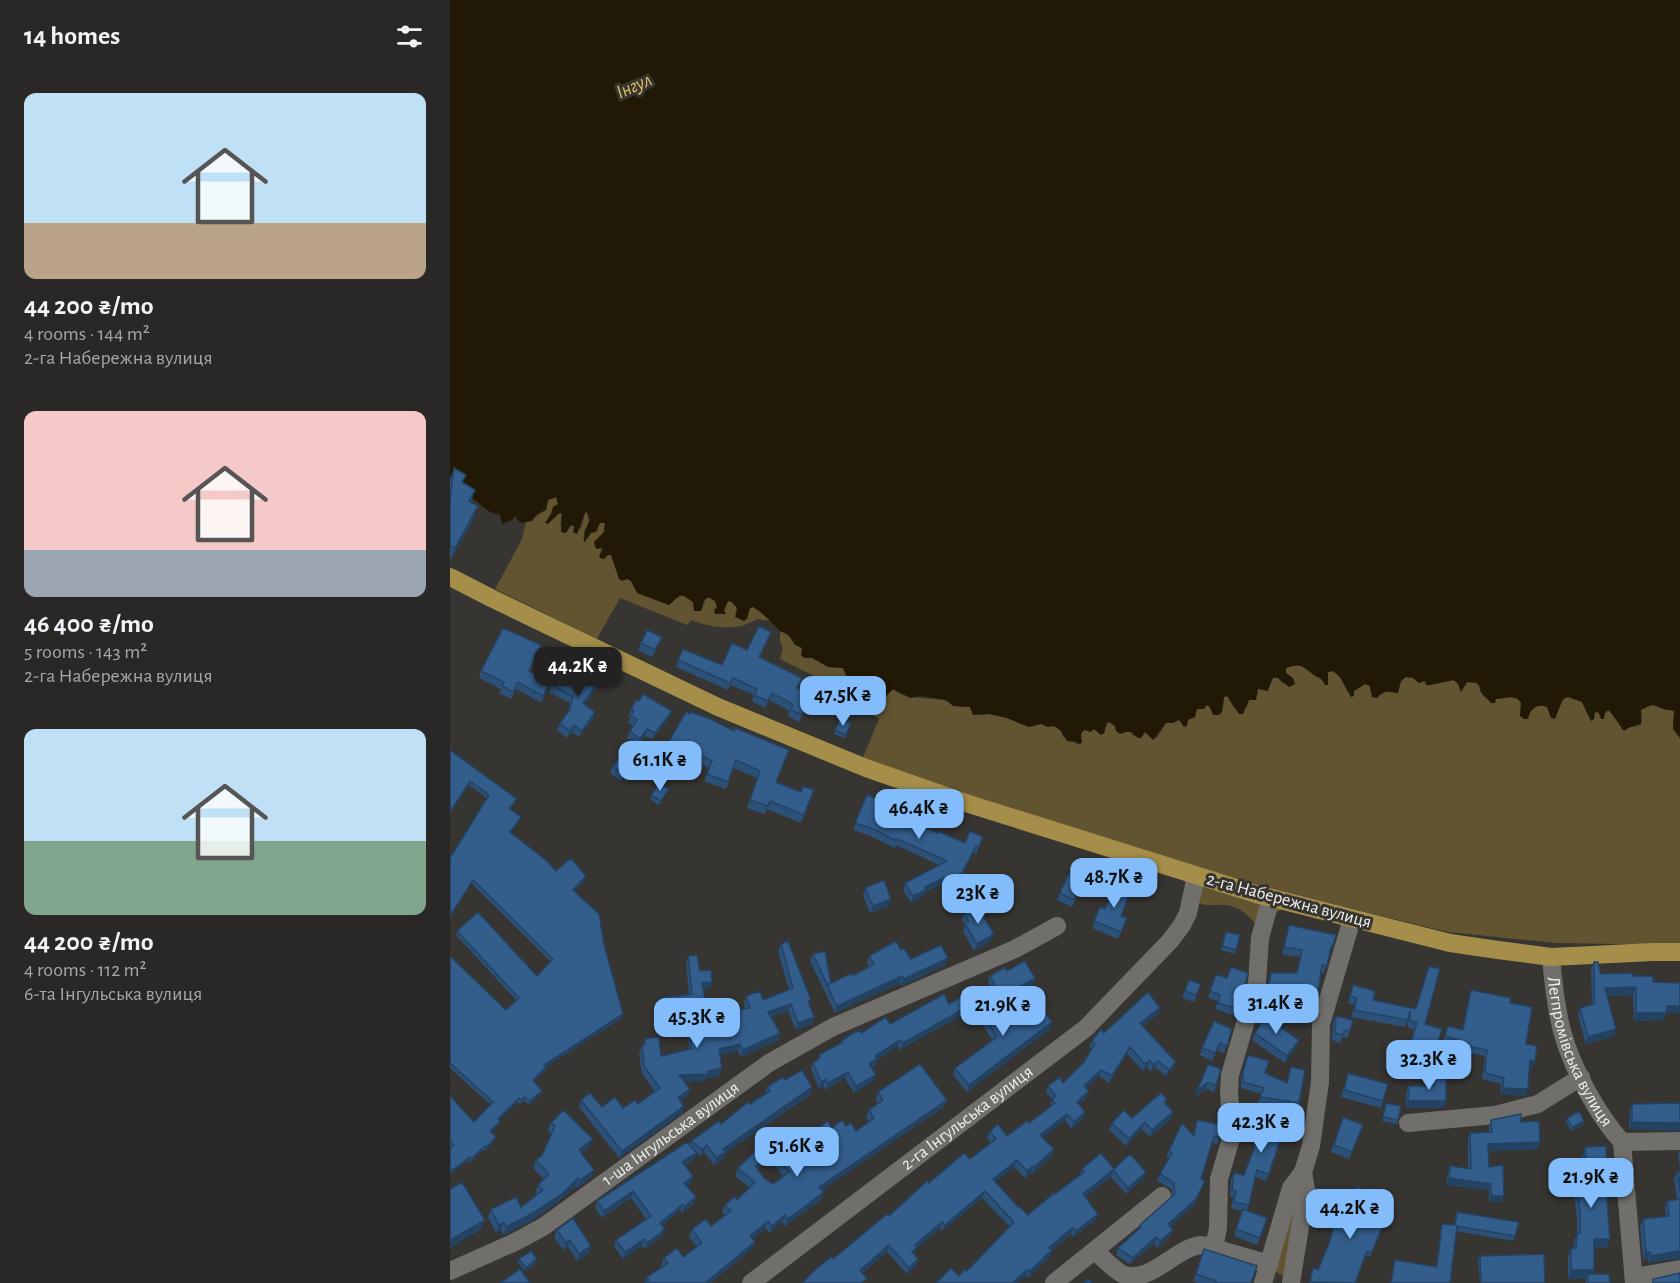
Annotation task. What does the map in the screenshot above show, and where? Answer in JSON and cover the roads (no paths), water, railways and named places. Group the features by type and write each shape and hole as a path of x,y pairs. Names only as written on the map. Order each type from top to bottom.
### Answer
{"main road":[{"name":"2-га Набережна вулиця","path":"450,577 718,707 866,768 969,804 1196,876 1271,898 1450,943 1551,957 1680,952"}],"street":[{"name":"2-га Інгульська вулиця","path":"751,1283 1096,1020 1182,925 1188,913 1196,876"},
{"path":"1214,1248 1218,1228 1219,1179 1232,1135 1230,1075 1257,983 1260,938 1271,898"},
{"path":"1263,1283 1292,1188 1303,1172 1311,1146 1320,1082 1322,1024 1353,919"},
{"name":"1-ша Інгульська вулиця","path":"450,1271 543,1227 769,1063 833,1027 1015,949 1057,926"},
{"name":"Легпромівська вулиця","path":"1551,957 1554,991 1562,1031 1597,1109 1608,1127 1622,1142 1634,1280"},
{"path":"1408,1122 1495,1114 1538,1104 1581,1077"},
{"path":"1622,1142 1680,1141"},
{"path":"1291,1283 1306,1190 1303,1172"},
{"path":"1054,1283 1162,1196"},
{"path":"1095,1251 1117,1270 1125,1275 1136,1277 1148,1273 1190,1248 1201,1245 1269,1264"},
{"path":"1634,1280 1680,1269"}],"water":[{"name":"Інгул","path":"450,0 1680,0 1680,738 1673,729 1674,711 1655,706 1641,710 1641,724 1624,731 1609,710 1605,712 1604,719 1601,719 1599,713 1595,712 1594,719 1591,721 1582,702 1568,697 1563,699 1555,719 1551,718 1547,707 1537,706 1530,712 1528,719 1524,719 1520,716 1521,703 1518,699 1511,697 1496,699 1495,703 1491,703 1480,691 1481,687 1477,683 1467,682 1461,692 1454,680 1426,685 1425,681 1419,683 1413,678 1406,677 1401,681 1398,693 1386,692 1377,698 1372,697 1370,686 1365,684 1354,691 1354,696 1351,697 1340,677 1333,671 1328,672 1328,685 1325,685 1321,678 1298,665 1286,668 1286,673 1293,678 1295,684 1289,687 1278,678 1273,678 1268,691 1258,689 1256,700 1249,700 1243,714 1239,714 1227,696 1224,697 1222,712 1219,715 1213,715 1207,705 1204,709 1197,709 1195,717 1188,720 1187,726 1184,727 1179,720 1166,723 1153,740 1145,732 1141,738 1131,732 1120,734 1109,722 1101,735 1094,729 1091,732 1084,730 1081,734 1082,743 1078,744 1067,741 1061,731 1054,726 1048,727 1041,724 1029,727 989,714 973,715 970,707 953,706 947,700 920,696 910,698 893,689 885,697 873,700 863,698 849,682 843,668 828,667 812,658 804,658 801,655 802,648 795,645 788,634 780,631 753,607 750,608 747,619 744,621 735,617 737,608 732,602 728,601 724,610 726,614 715,614 714,610 717,607 715,601 709,597 704,600 701,611 694,611 693,602 684,596 680,595 669,605 637,593 631,581 619,579 611,555 604,559 599,557 603,548 597,549 594,542 604,532 605,523 600,523 596,532 591,533 584,543 585,530 590,520 587,512 577,534 573,532 574,526 571,525 566,533 561,532 562,513 548,524 545,523 553,507 558,504 556,497 548,500 546,510 537,514 532,521 520,523 515,516 512,520 502,524 500,515 490,512 450,481"}]}
